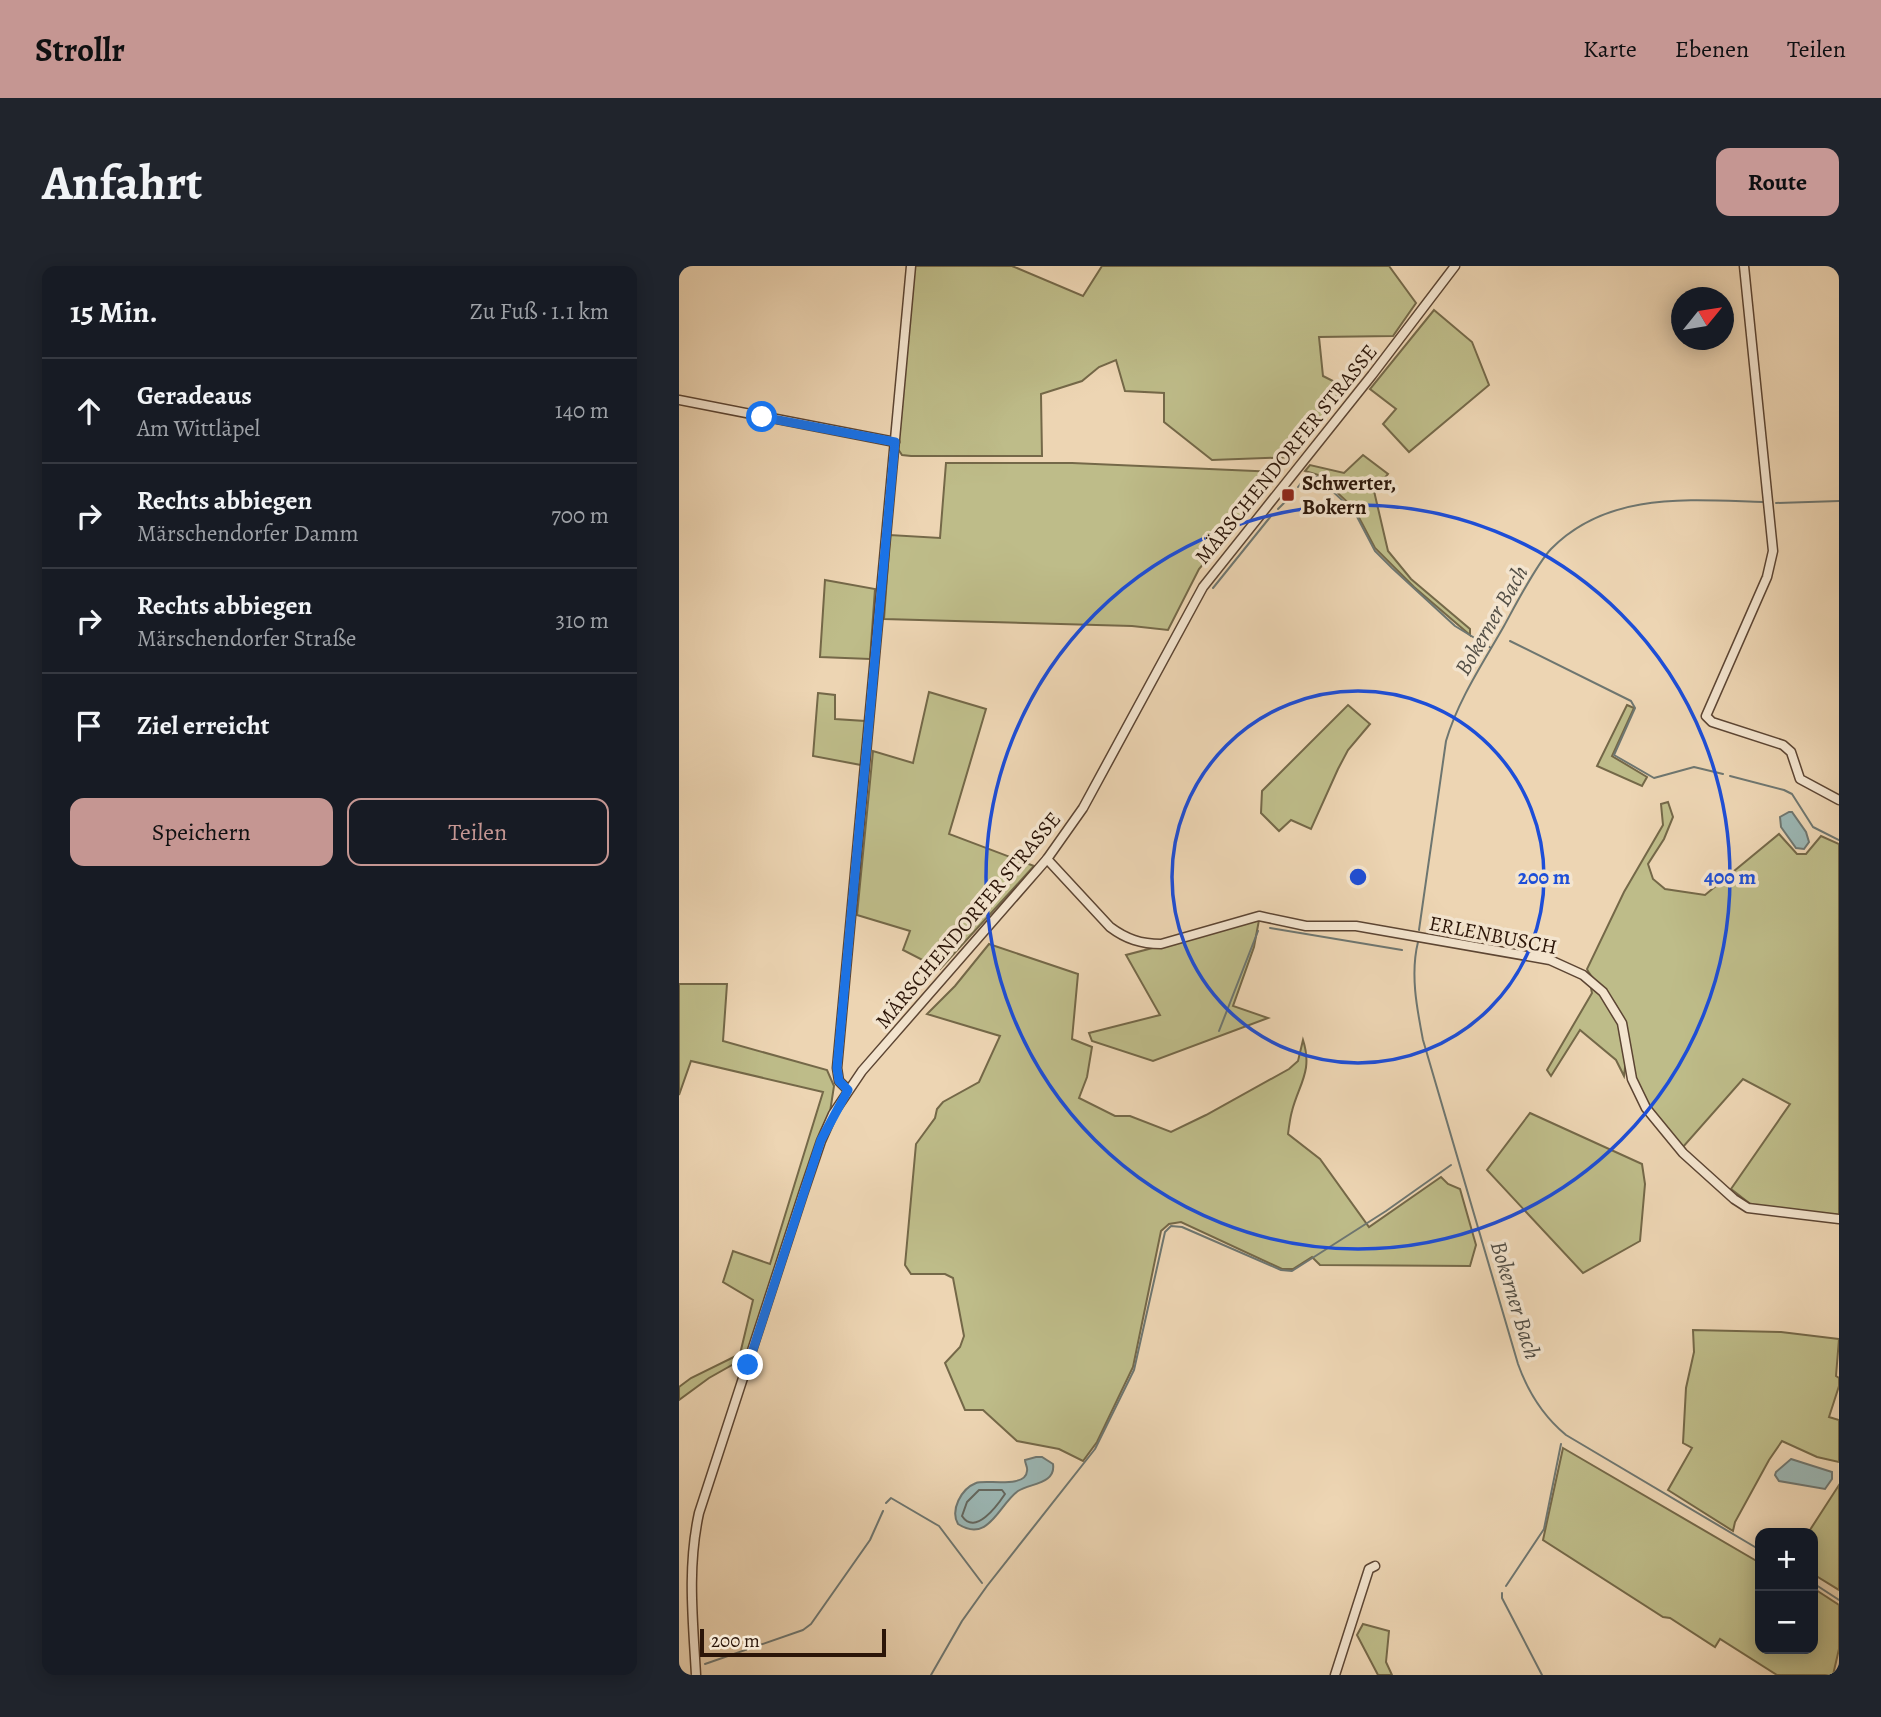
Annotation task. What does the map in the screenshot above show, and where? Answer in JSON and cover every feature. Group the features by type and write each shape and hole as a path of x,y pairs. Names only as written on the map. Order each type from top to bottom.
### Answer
{"street":[{"path":"848,1090 839,1081 837,1068 911,266"},
{"name":"MÄRSCHENDORFER STRASSE","path":"696,1675 690,1576 693,1539 699,1513 821,1140 848,1090 879,1050 1048,859 1083,808 1203,587 1455,266"},
{"path":"1744,266 1773,551 1767,577 1706,716 1712,722 1783,746 1791,752 1800,779 1839,800"},
{"path":"679,400 895,442"},
{"name":"ERLENBUSCH","path":"1048,859 1109,927 1122,936 1148,944 1161,944 1259,916 1306,926 1356,926 1532,955 1571,969 1594,982 1610,1001 1622,1023 1628,1065 1638,1094 1646,1108 1683,1153 1734,1199 1748,1208 1839,1219"},
{"path":"1335,1675 1369,1569 1375,1566"}],"shaded area":[{"path":"913,266 1012,266 1083,296 1102,266 1389,266 1416,303 1393,336 1319,337 1323,376 1347,388 1294,457 1212,460 1164,422 1164,393 1125,391 1116,360 1099,367 1082,381 1041,394 1042,456 911,456 902,455 898,449"},
{"path":"1434,310 1472,342 1489,385 1409,452 1383,424 1396,409 1370,389"},
{"path":"1363,455 1388,474 1374,491 1388,551 1411,579 1470,629 1470,635 1414,587 1375,548 1354,508 1318,475 1305,471 1310,465 1344,473"},
{"path":"946,463 1072,463 1280,472 1199,569 1168,630 1132,626 884,619 890,535 940,538"},
{"path":"825,580 875,589 870,659 820,657"},
{"path":"929,692 986,709 949,834 1034,866 940,969 903,950 910,931 857,915 873,751 913,763"},
{"path":"818,693 835,695 835,719 865,721 861,765 813,756"},
{"path":"1348,705 1370,724 1348,750 1311,829 1291,820 1279,831 1261,813 1262,791"},
{"path":"1627,705 1634,708 1612,756 1647,777 1642,786 1597,766"},
{"path":"1668,802 1673,817 1664,839 1648,864 1653,879 1665,889 1705,895 1779,834 1797,854 1806,854 1821,836 1839,844 1839,1215 1753,1206 1731,1189 1790,1104 1743,1079 1683,1147 1643,1095 1617,1007 1587,969 1624,892 1663,825 1661,804"},
{"path":"1259,920 1254,947 1233,1006 1268,1018 1153,1061 1092,1041 1089,1033 1160,1015 1126,955"},
{"path":"989,944 1078,974 1072,1039 1092,1047 1087,1077 1079,1098 1115,1116 1130,1116 1171,1132 1289,1069 1298,1061 1303,1040 1306,1069 1292,1111 1288,1134 1320,1159 1369,1227 1441,1177 1448,1184 1460,1189 1476,1245 1470,1266 1320,1265 1312,1257 1293,1269 1282,1269 1181,1222 1169,1224 1161,1231 1133,1367 1097,1442 1083,1461 1059,1449 1017,1441 983,1410 965,1410 945,1363 960,1347 964,1336 953,1278 945,1274 911,1274 905,1265 916,1144 943,1102 979,1082 1000,1036 927,1014 955,986"},
{"path":"1590,983 1606,1002 1618,1025 1625,1050 1624,1076 1616,1060 1580,1030 1551,1076 1547,1070 1592,993"},
{"path":"679,984 727,984 723,1041 827,1070 834,1086 830,1112 746,1357 709,1378 679,1400 679,1387 691,1378 740,1354 753,1300 723,1282 733,1251 770,1264 823,1092 691,1061 679,1095"},
{"path":"1530,1113 1642,1164 1645,1184 1640,1241 1583,1273 1487,1170"},
{"path":"1693,1330 1781,1332 1839,1339 1836,1376 1839,1378 1839,1386 1829,1417 1839,1420 1839,1462 1817,1457 1782,1441 1735,1522 1733,1531 1668,1490 1692,1448 1683,1443 1686,1388 1694,1352"},
{"path":"1563,1448 1755,1560 1755,1654 1818,1654 1818,1591 1839,1605 1839,1649 1833,1675 1777,1675 1720,1639 1715,1647 1543,1540"},
{"path":"1839,1485 1839,1590 1818,1577 1818,1528 1811,1528"},
{"path":"1363,1624 1389,1631 1386,1662 1392,1675 1378,1675 1357,1635"}],"water":[{"path":"1792,812 1806,832 1809,842 1804,849 1796,848 1781,827 1780,817"},
{"path":"1042,1457 1053,1464 1051,1476 1018,1491 986,1526 969,1529 958,1524 956,1506 966,1490 981,1482 1020,1480 1025,1477 1027,1471 1025,1460"},
{"path":"1791,1459 1832,1472 1832,1479 1825,1489 1779,1481 1776,1472"}],"waterway":[{"path":"1298,487 1305,478 1317,477 1354,511 1375,551 1392,568 1455,626 1491,648"},
{"path":"1278,509 1288,499"},
{"name":"Bokerner Bach","path":"1419,930 1446,741 1451,726 1472,682 1545,556 1573,530 1624,508 1678,501 1763,502"},
{"name":"Bokerner Bach","path":"1776,503 1839,501"},
{"path":"1213,588 1271,516"},
{"path":"1510,641 1631,701 1635,708 1614,755 1654,778 1694,767 1723,774"},
{"path":"1730,776 1792,794 1813,827 1839,840"},
{"path":"1270,928 1402,950"},
{"path":"1219,1031 1258,931"},
{"name":"Bokerner Bach","path":"1418,942 1414,979 1423,1040 1526,1384 1543,1412 1566,1435 1755,1547"},
{"path":"931,1675 962,1621 987,1586 1095,1449 1134,1370 1165,1232 1171,1226 1182,1227 1281,1270 1292,1271 1386,1211 1451,1165"},
{"path":"1506,1586 1544,1529 1561,1444"},
{"path":"886,1503 891,1498 939,1526 982,1583"},
{"path":"705,1664 803,1630 811,1624 870,1540 883,1511"},
{"name":"Bokerner Bach","path":"1818,1586 1839,1600"},
{"path":"1502,1593 1502,1598 1542,1675"}],"place":[{"name":"Schwerter, Bokern","path":"1288,495"}],"route":[{"path":"748,1365 821,1140 848,1090 841,1086 837,1068 895,442 762,417"}]}
